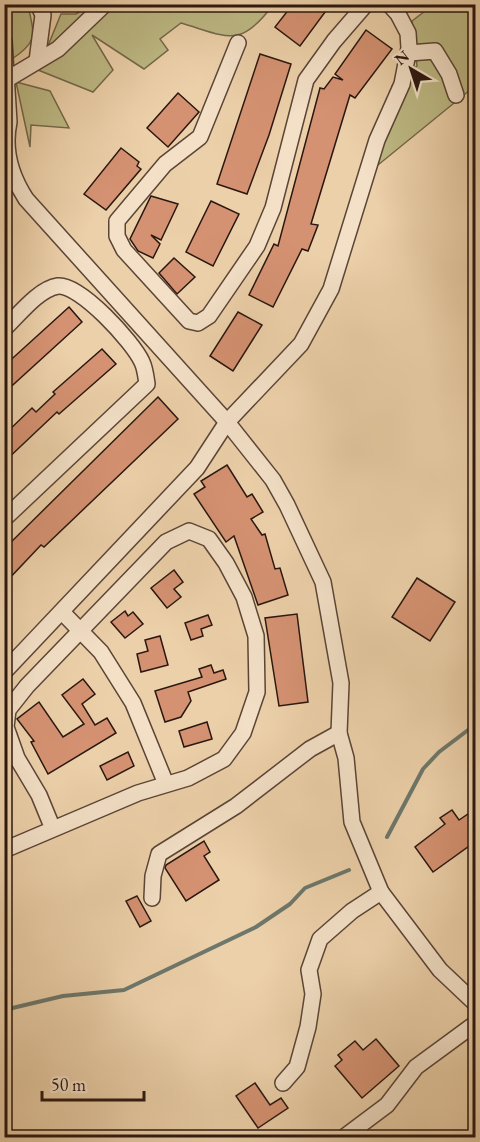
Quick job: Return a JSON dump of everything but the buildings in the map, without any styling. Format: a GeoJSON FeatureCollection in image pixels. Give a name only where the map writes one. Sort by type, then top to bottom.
{"type":"FeatureCollection","features":[{"type":"Feature","properties":{"kind":"lane"},"geometry":{"type":"LineString","coordinates":[[37,61],[43,15],[38,4]]}},
{"type":"Feature","properties":{"kind":"lane"},"geometry":{"type":"LineString","coordinates":[[7,85],[37,61],[58,49],[105,4]]}},
{"type":"Feature","properties":{"kind":"lane"},"geometry":{"type":"LineString","coordinates":[[238,43],[200,137],[165,164],[117,221],[117,236],[124,250],[189,321],[198,323],[210,316],[257,246],[273,208],[306,80],[334,41],[366,4]]}},
{"type":"Feature","properties":{"kind":"lane"},"geometry":{"type":"LineString","coordinates":[[4,672],[197,468],[227,422],[301,344],[331,289],[377,141],[402,84],[409,53],[408,33],[398,14],[389,4]]}},
{"type":"Feature","properties":{"kind":"lane"},"geometry":{"type":"LineString","coordinates":[[4,41],[9,123],[6,134],[14,181],[26,199],[227,422],[273,480],[323,582],[341,683],[339,733],[346,758],[352,822],[381,892],[440,970],[476,1004]]}},
{"type":"Feature","properties":{"kind":"lane"},"geometry":{"type":"LineString","coordinates":[[409,53],[435,51],[449,74],[456,95]]}},
{"type":"Feature","properties":{"kind":"lane"},"geometry":{"type":"LineString","coordinates":[[4,329],[47,289],[60,286],[73,289],[105,315],[142,361],[147,384],[4,519]]}},
{"type":"Feature","properties":{"kind":"lane"},"geometry":{"type":"LineString","coordinates":[[4,850],[138,793],[188,778],[224,759],[243,733],[257,692],[256,636],[244,597],[226,563],[209,539],[189,531],[166,542],[79,630],[57,658],[27,686],[8,710],[6,727],[17,758],[39,795],[53,829]]}},
{"type":"Feature","properties":{"kind":"lane"},"geometry":{"type":"LineString","coordinates":[[62,612],[101,652],[133,703],[166,784]]}},
{"type":"Feature","properties":{"kind":"lane"},"geometry":{"type":"LineString","coordinates":[[152,898],[153,876],[159,854],[236,806],[310,749],[339,733]]}},
{"type":"Feature","properties":{"kind":"lane"},"geometry":{"type":"LineString","coordinates":[[283,1083],[297,1067],[308,1027],[313,994],[309,970],[320,939],[352,911],[381,892]]}},
{"type":"Feature","properties":{"kind":"lane"},"geometry":{"type":"LineString","coordinates":[[343,1137],[387,1105],[416,1067],[476,1023]]}},
{"type":"Feature","properties":{"kind":"shaded area"},"geometry":{"type":"Polygon","coordinates":[[[4,5],[28,5],[32,24],[31,42],[12,59],[5,22],[4,5]]]}},
{"type":"Feature","properties":{"kind":"shaded area"},"geometry":{"type":"Polygon","coordinates":[[[91,5],[273,5],[251,28],[242,34],[232,36],[181,23],[160,39],[168,50],[144,69],[92,35],[113,70],[93,92],[38,70],[61,14],[76,14],[91,5]]]}},
{"type":"Feature","properties":{"kind":"shaded area"},"geometry":{"type":"Polygon","coordinates":[[[433,5],[475,5],[475,86],[378,165],[392,86],[417,66],[412,21],[433,5]]]}},
{"type":"Feature","properties":{"kind":"shaded area"},"geometry":{"type":"Polygon","coordinates":[[[16,82],[50,91],[69,128],[31,125],[30,147],[16,82]]]}},
{"type":"Feature","properties":{"kind":"waterway"},"geometry":{"type":"LineString","coordinates":[[387,837],[423,769],[439,752],[476,724]]}},
{"type":"Feature","properties":{"kind":"waterway"},"geometry":{"type":"LineString","coordinates":[[4,1010],[63,996],[124,990],[256,927],[290,904],[305,888],[349,870]]}}]}
